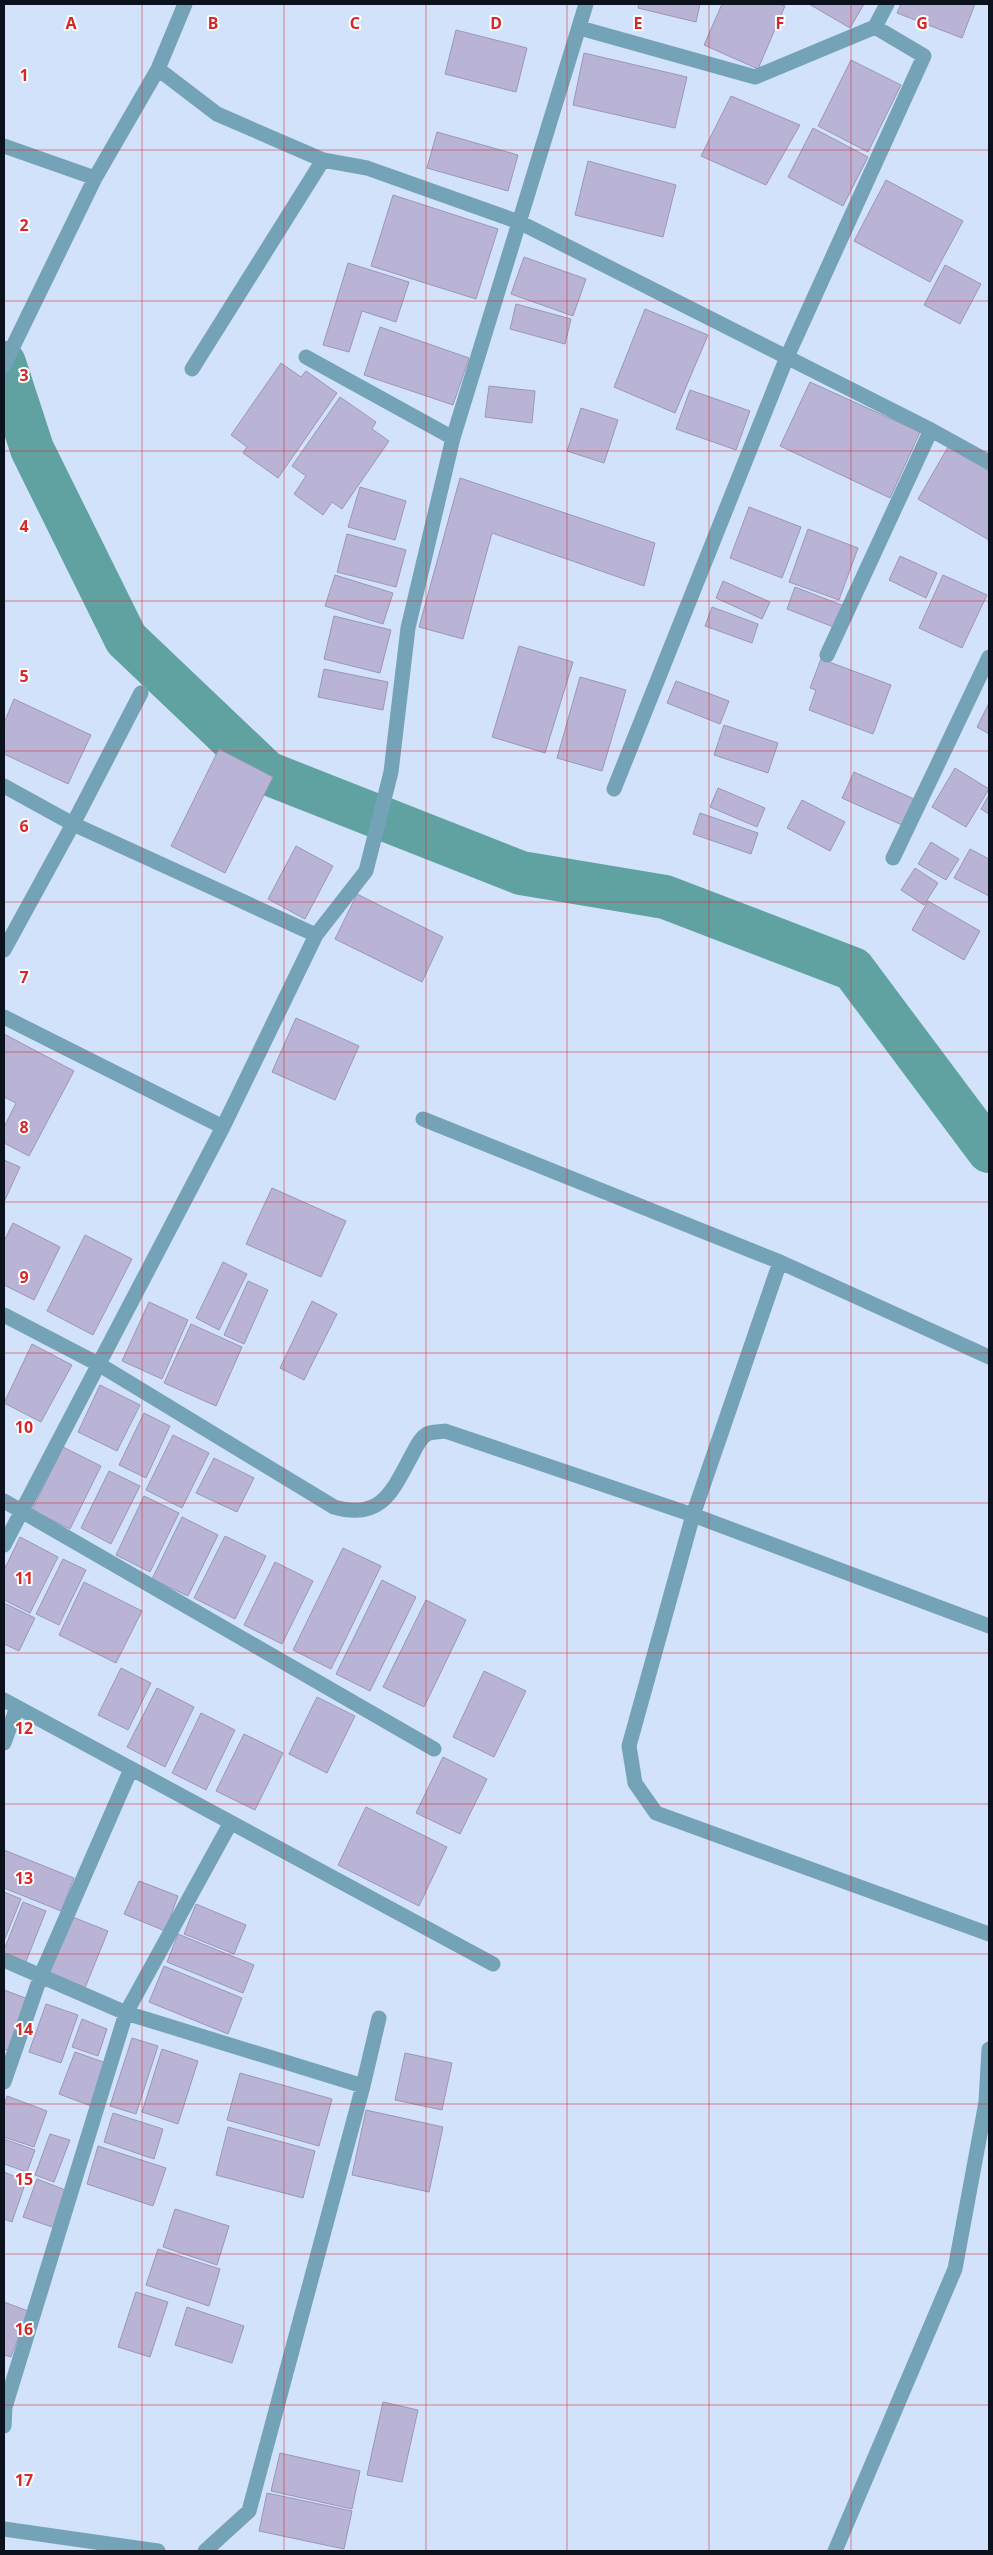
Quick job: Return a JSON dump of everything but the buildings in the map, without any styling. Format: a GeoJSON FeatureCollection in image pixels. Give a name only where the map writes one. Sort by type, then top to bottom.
{"type":"FeatureCollection","features":[{"type":"Feature","properties":{"kind":"street"},"geometry":{"type":"LineString","coordinates":[[4,365],[95,178],[158,69],[185,4]]}},
{"type":"Feature","properties":{"kind":"street"},"geometry":{"type":"LineString","coordinates":[[4,1545],[100,1365],[222,1127],[316,936],[366,871],[390,772],[408,628],[453,438],[586,4]]}},
{"type":"Feature","properties":{"kind":"street"},"geometry":{"type":"LineString","coordinates":[[580,28],[755,77],[875,27],[887,4]]}},
{"type":"Feature","properties":{"kind":"street"},"geometry":{"type":"LineString","coordinates":[[614,789],[787,357],[924,56],[875,27]]}},
{"type":"Feature","properties":{"kind":"street"},"geometry":{"type":"LineString","coordinates":[[158,69],[217,114],[324,160],[367,168],[519,222],[931,430],[989,462]]}},
{"type":"Feature","properties":{"kind":"street"},"geometry":{"type":"LineString","coordinates":[[4,146],[95,178]]}},
{"type":"Feature","properties":{"kind":"street"},"geometry":{"type":"LineString","coordinates":[[192,369],[324,160]]}},
{"type":"Feature","properties":{"kind":"street"},"geometry":{"type":"LineString","coordinates":[[306,357],[453,438]]}},
{"type":"Feature","properties":{"kind":"street"},"geometry":{"type":"LineString","coordinates":[[827,655],[931,430]]}},
{"type":"Feature","properties":{"kind":"street"},"geometry":{"type":"LineString","coordinates":[[893,858],[989,657]]}},
{"type":"Feature","properties":{"kind":"street"},"geometry":{"type":"LineString","coordinates":[[4,950],[73,824],[141,693]]}},
{"type":"Feature","properties":{"kind":"street"},"geometry":{"type":"LineString","coordinates":[[4,786],[73,824],[316,936]]}},
{"type":"Feature","properties":{"kind":"street"},"geometry":{"type":"LineString","coordinates":[[4,1016],[222,1127]]}},
{"type":"Feature","properties":{"kind":"street"},"geometry":{"type":"LineString","coordinates":[[423,1119],[780,1262],[989,1357]]}},
{"type":"Feature","properties":{"kind":"street"},"geometry":{"type":"LineString","coordinates":[[780,1262],[693,1515],[630,1746],[635,1783],[656,1813],[989,1934]]}},
{"type":"Feature","properties":{"kind":"street"},"geometry":{"type":"LineString","coordinates":[[4,1314],[100,1365],[334,1507],[348,1511],[369,1509],[388,1497],[419,1443],[427,1434],[446,1431],[693,1515],[989,1626]]}},
{"type":"Feature","properties":{"kind":"street"},"geometry":{"type":"LineString","coordinates":[[4,1502],[434,1749]]}},
{"type":"Feature","properties":{"kind":"street"},"geometry":{"type":"LineString","coordinates":[[4,1700],[230,1824],[493,1964]]}},
{"type":"Feature","properties":{"kind":"street"},"geometry":{"type":"LineString","coordinates":[[4,1744],[17,1707]]}},
{"type":"Feature","properties":{"kind":"street"},"geometry":{"type":"LineString","coordinates":[[4,2082],[41,1975],[131,1769]]}},
{"type":"Feature","properties":{"kind":"street"},"geometry":{"type":"LineString","coordinates":[[4,2426],[5,2407],[126,2013],[230,1824]]}},
{"type":"Feature","properties":{"kind":"street"},"geometry":{"type":"LineString","coordinates":[[4,1960],[126,2013],[363,2086]]}},
{"type":"Feature","properties":{"kind":"street"},"geometry":{"type":"LineString","coordinates":[[206,2551],[249,2510],[363,2086],[379,2018]]}},
{"type":"Feature","properties":{"kind":"street"},"geometry":{"type":"LineString","coordinates":[[835,2551],[955,2268],[986,2102],[989,2049]]}},
{"type":"Feature","properties":{"kind":"street"},"geometry":{"type":"LineString","coordinates":[[4,2530],[158,2551]]}},
{"type":"Feature","properties":{"kind":"waterway"},"geometry":{"type":"LineString","coordinates":[[4,363],[32,449],[126,639],[267,773],[521,873],[665,897],[853,969],[989,1151]]}}]}
